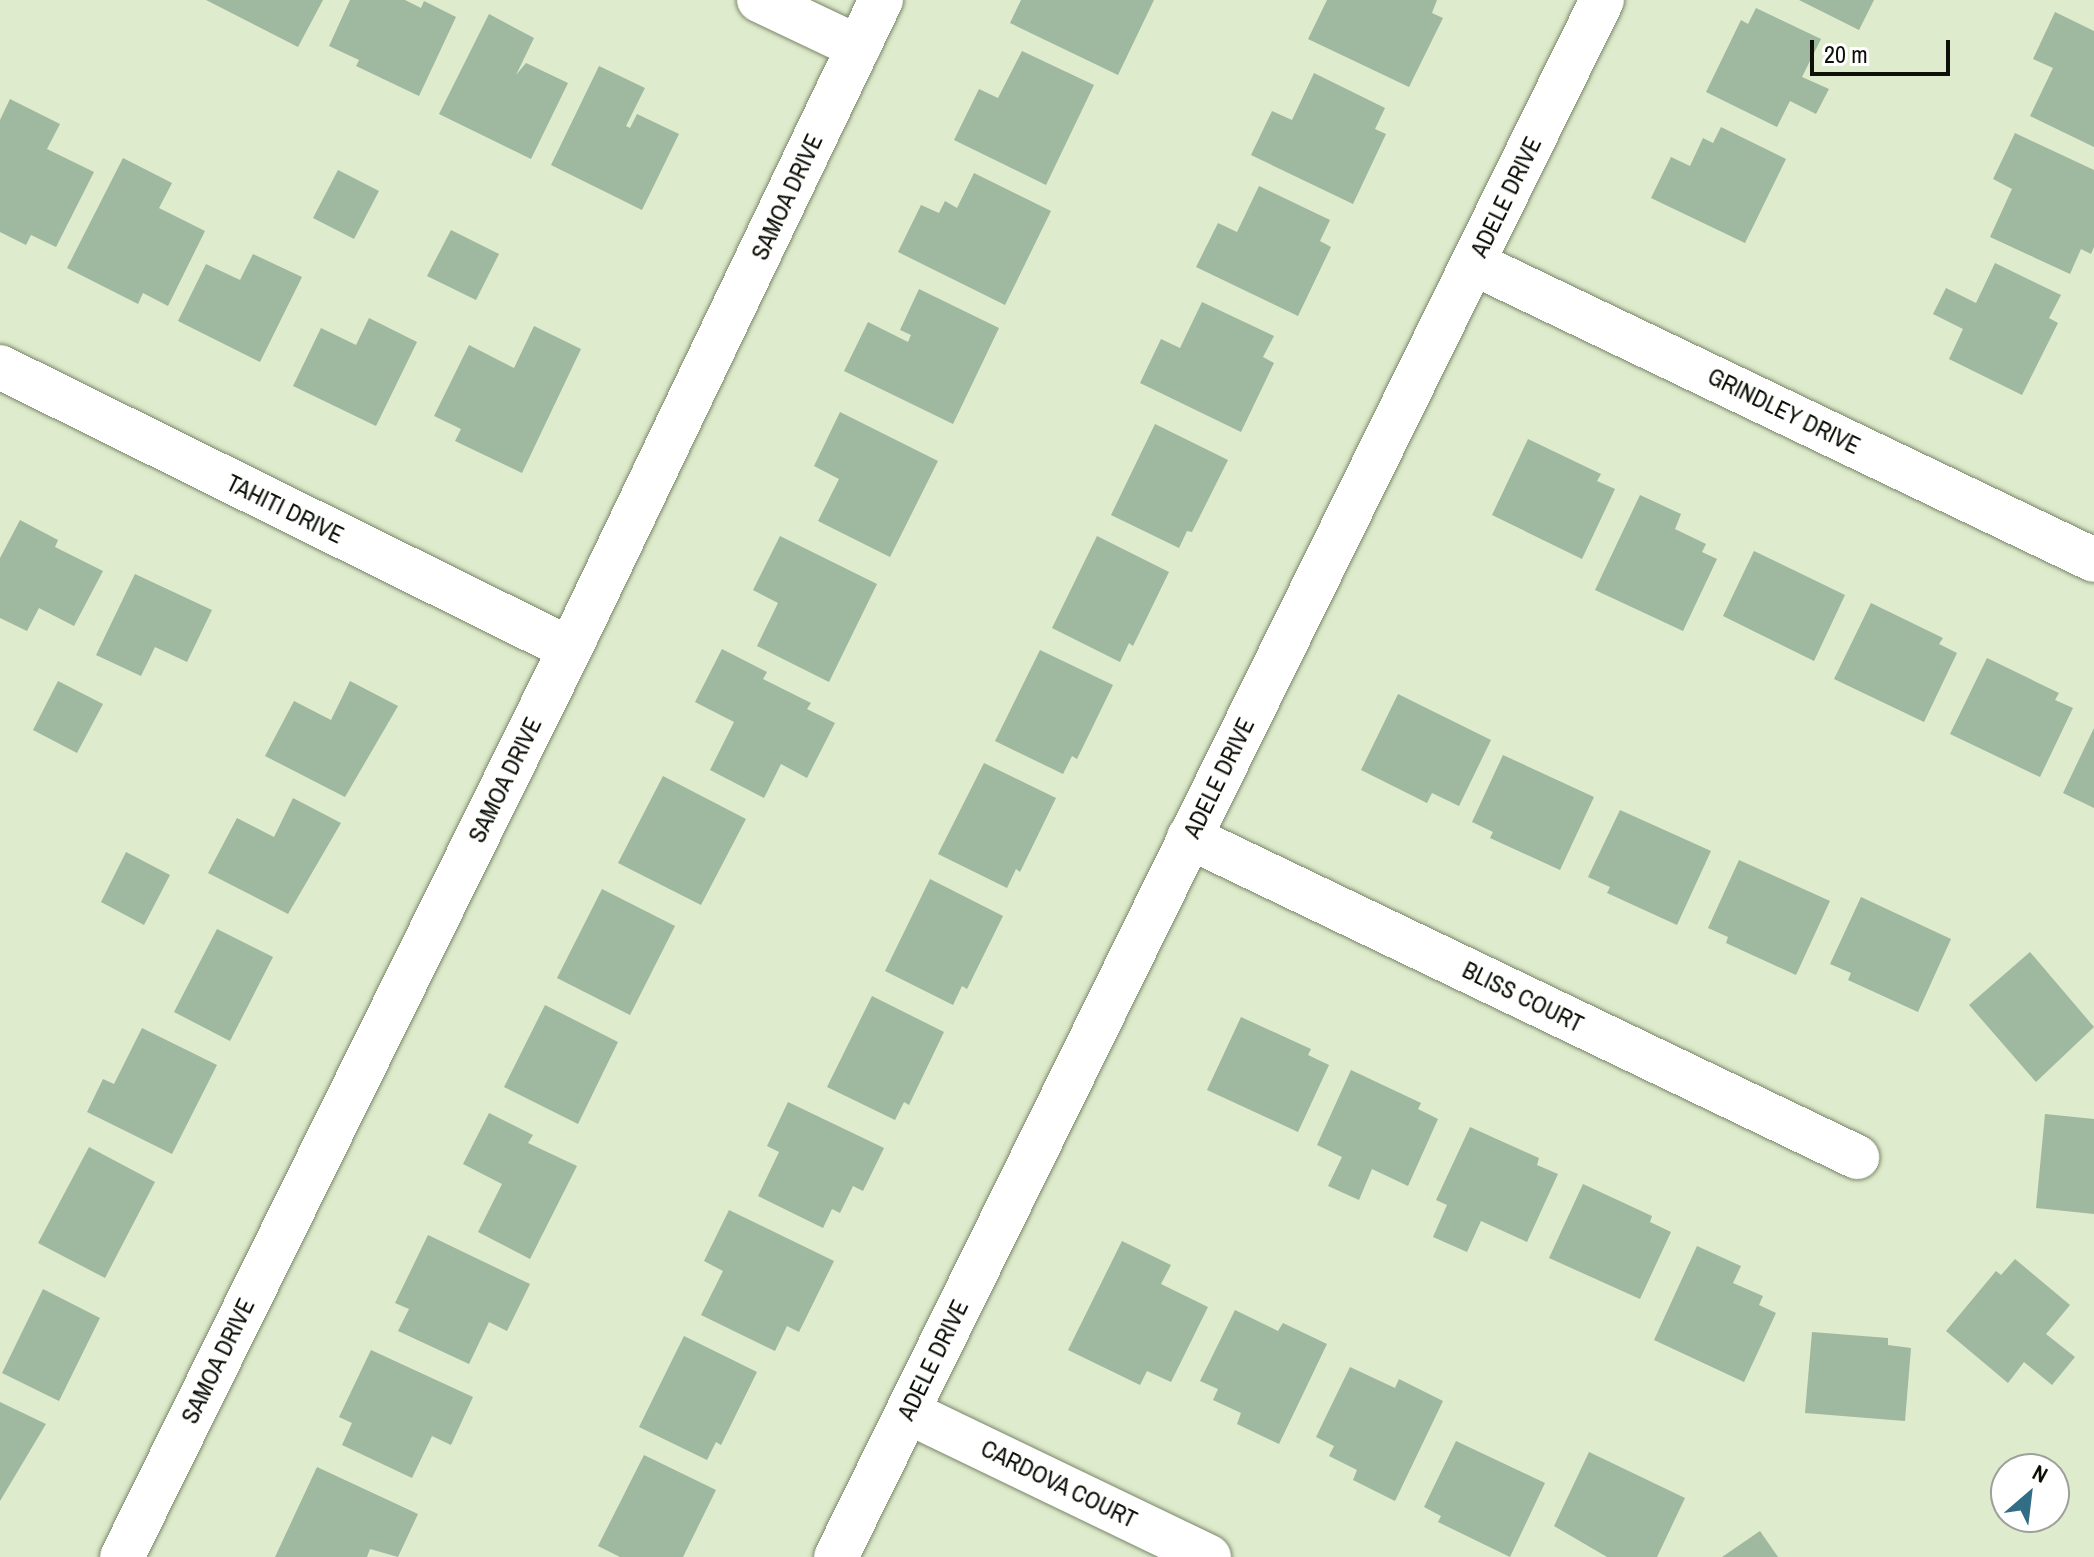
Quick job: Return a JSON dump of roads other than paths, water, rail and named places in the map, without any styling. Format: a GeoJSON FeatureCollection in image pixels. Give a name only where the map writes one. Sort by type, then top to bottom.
{"type":"FeatureCollection","features":[{"type":"Feature","properties":{"kind":"street"},"geometry":{"type":"LineString","coordinates":[[759,0],[858,47]]}},
{"type":"Feature","properties":{"kind":"street","name":"SAMOA DRIVE"},"geometry":{"type":"LineString","coordinates":[[122,1557],[570,649],[881,0]]}},
{"type":"Feature","properties":{"kind":"street","name":"ADELE DRIVE"},"geometry":{"type":"LineString","coordinates":[[836,1557],[1602,0]]}},
{"type":"Feature","properties":{"kind":"street","name":"GRINDLEY DRIVE"},"geometry":{"type":"LineString","coordinates":[[1473,263],[2092,554]]}},
{"type":"Feature","properties":{"kind":"street","name":"TAHITI DRIVE"},"geometry":{"type":"LineString","coordinates":[[0,367],[570,649]]}},
{"type":"Feature","properties":{"kind":"street","name":"BLISS COURT"},"geometry":{"type":"LineString","coordinates":[[1189,837],[1857,1157]]}},
{"type":"Feature","properties":{"kind":"street","name":"CARDOVA COURT"},"geometry":{"type":"LineString","coordinates":[[908,1412],[1209,1557]]}}]}
